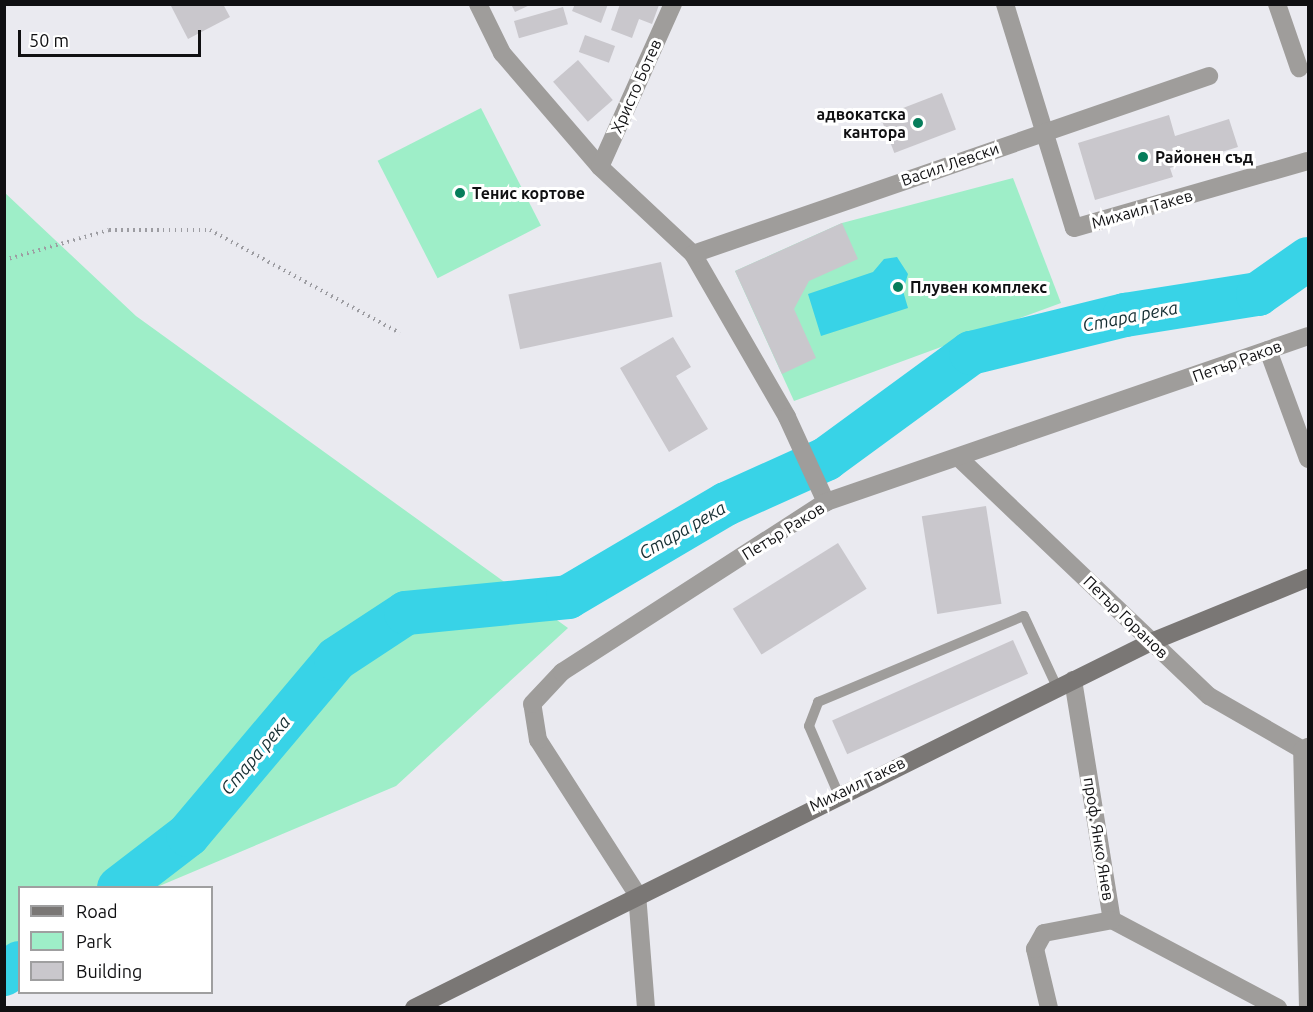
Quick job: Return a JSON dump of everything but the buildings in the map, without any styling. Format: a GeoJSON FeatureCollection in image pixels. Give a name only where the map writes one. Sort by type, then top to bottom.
{"type":"FeatureCollection","features":[{"type":"Feature","properties":{"kind":"main road","name":"Михаил Такев"},"geometry":{"type":"LineString","coordinates":[[414,1008],[838,793],[1151,642],[1308,578]]}},
{"type":"Feature","properties":{"kind":"street"},"geometry":{"type":"LineString","coordinates":[[478,4],[502,52],[600,167],[693,254],[788,417],[826,502]]}},
{"type":"Feature","properties":{"kind":"street","name":"Христо Ботев"},"geometry":{"type":"LineString","coordinates":[[600,167],[673,4]]}},
{"type":"Feature","properties":{"kind":"street"},"geometry":{"type":"LineString","coordinates":[[1005,4],[1047,130]]}},
{"type":"Feature","properties":{"kind":"street"},"geometry":{"type":"LineString","coordinates":[[1277,4],[1299,68]]}},
{"type":"Feature","properties":{"kind":"street","name":"Васил Левски"},"geometry":{"type":"LineString","coordinates":[[693,254],[1209,76]]}},
{"type":"Feature","properties":{"kind":"street","name":"Михаил Такев"},"geometry":{"type":"LineString","coordinates":[[1047,130],[1074,228],[1308,162]]}},
{"type":"Feature","properties":{"kind":"street","name":"Петър Раков"},"geometry":{"type":"LineString","coordinates":[[637,894],[538,740],[532,704],[562,672],[826,502],[960,459],[1308,336]]}},
{"type":"Feature","properties":{"kind":"street"},"geometry":{"type":"LineString","coordinates":[[1268,350],[1308,459]]}},
{"type":"Feature","properties":{"kind":"street","name":"Петър Горанов"},"geometry":{"type":"LineString","coordinates":[[960,459],[1209,696],[1306,750]]}},
{"type":"Feature","properties":{"kind":"street","name":"проф. Янко Янев"},"geometry":{"type":"LineString","coordinates":[[1065,684],[1112,920],[1278,1008]]}},
{"type":"Feature","properties":{"kind":"street"},"geometry":{"type":"LineString","coordinates":[[1306,750],[1308,1008]]}},
{"type":"Feature","properties":{"kind":"street"},"geometry":{"type":"LineString","coordinates":[[637,894],[646,1008]]}},
{"type":"Feature","properties":{"kind":"street"},"geometry":{"type":"LineString","coordinates":[[1049,1008],[1035,949],[1044,933],[1112,920]]}},
{"type":"Feature","properties":{"kind":"lane"},"geometry":{"type":"LineString","coordinates":[[838,793],[809,726],[818,702],[1024,616],[1065,684]]}},
{"type":"Feature","properties":{"kind":"path"},"geometry":{"type":"LineString","coordinates":[[4,260],[109,230],[210,230],[400,333]]}},
{"type":"Feature","properties":{"kind":"green space","name":"Тенис кортове"},"geometry":{"type":"Polygon","coordinates":[[[481,108],[541,226],[438,278],[378,161],[481,108]]]}},
{"type":"Feature","properties":{"kind":"green space","name":"Плувен комплекс"},"geometry":{"type":"Polygon","coordinates":[[[1013,178],[1061,303],[794,401],[735,271],[842,223],[1013,178]]]}},
{"type":"Feature","properties":{"kind":"green space"},"geometry":{"type":"Polygon","coordinates":[[[4,192],[136,316],[568,628],[396,786],[159,886],[18,886],[18,974],[5,982],[4,192]]]}},
{"type":"Feature","properties":{"kind":"water"},"geometry":{"type":"Polygon","coordinates":[[[897,257],[908,274],[903,291],[908,308],[821,336],[808,294],[873,272],[884,259],[897,257]]]}},
{"type":"Feature","properties":{"kind":"waterway","name":"Стара река"},"geometry":{"type":"LineString","coordinates":[[122,886],[188,835],[336,659],[406,613],[568,597],[726,504],[826,459],[971,353],[1125,315],[1258,294],[1308,259]]}},
{"type":"Feature","properties":{"kind":"waterway","name":"Стара река"},"geometry":{"type":"LineString","coordinates":[[4,974],[18,964]]}},
{"type":"Feature","properties":{"kind":"place","name":"адвокатска кантора"},"geometry":{"type":"Point","coordinates":[918,123]}},
{"type":"Feature","properties":{"kind":"place","name":"Районен съд"},"geometry":{"type":"Point","coordinates":[1143,157]}},
{"type":"Feature","properties":{"kind":"place","name":"Тенис кортове"},"geometry":{"type":"Point","coordinates":[460,193]}},
{"type":"Feature","properties":{"kind":"place","name":"Плувен комплекс"},"geometry":{"type":"Point","coordinates":[898,287]}}]}
